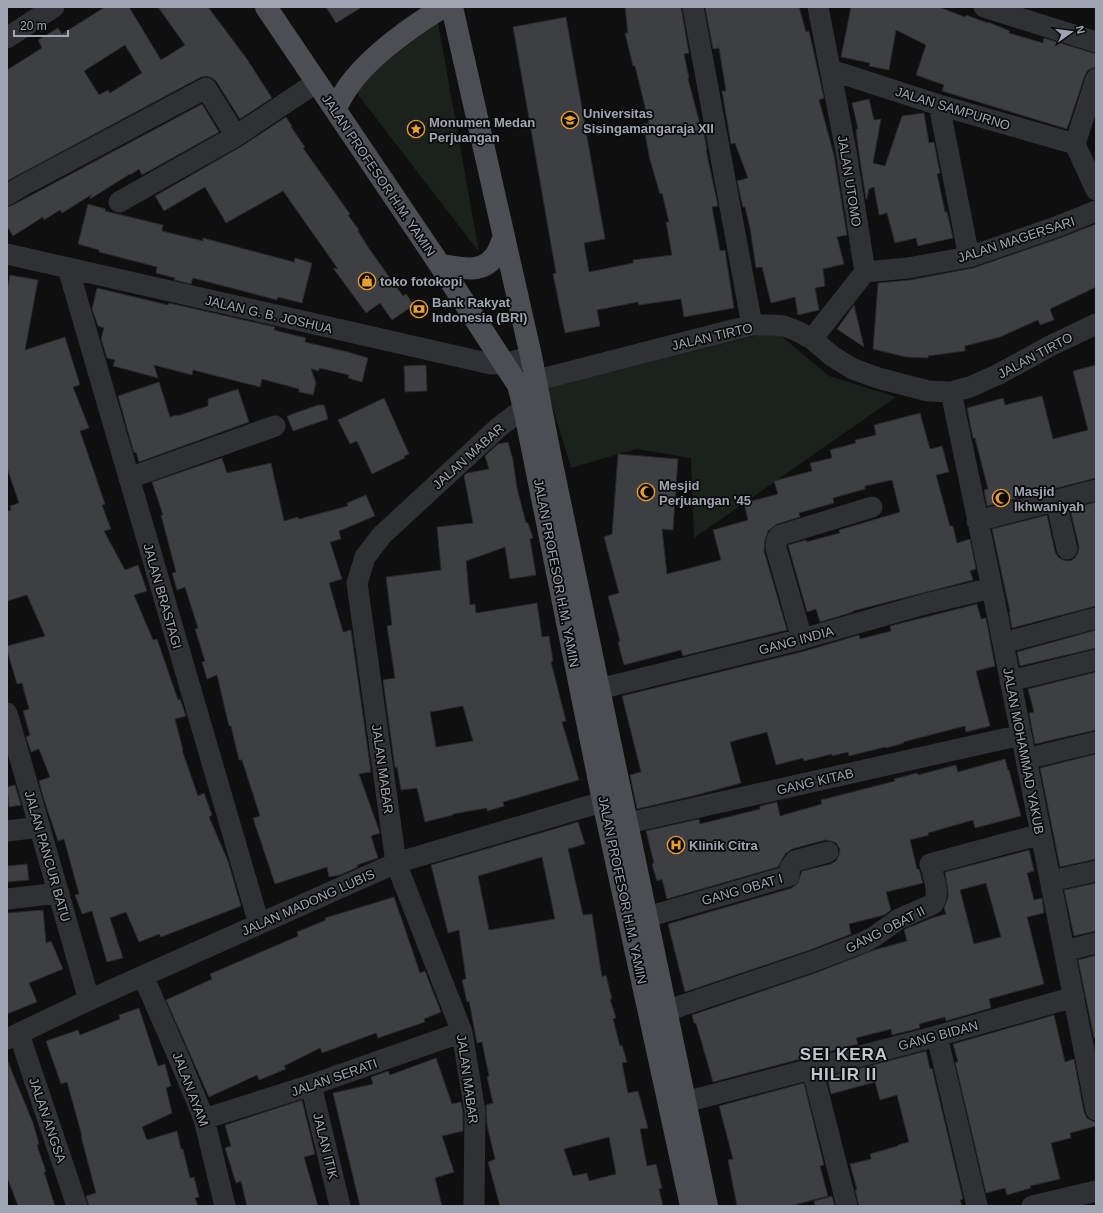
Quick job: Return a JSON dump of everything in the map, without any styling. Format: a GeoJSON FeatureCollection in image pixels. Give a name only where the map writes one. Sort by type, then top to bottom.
{"type":"FeatureCollection","features":[{"type":"Feature","properties":{"kind":"main road","name":"JALAN PROFESOR H.M. YAMIN"},"geometry":{"type":"LineString","coordinates":[[266,7],[440,264],[505,364],[527,382],[618,825],[691,1206]]}},
{"type":"Feature","properties":{"kind":"main road"},"geometry":{"type":"LineString","coordinates":[[335,109],[348,86],[387,46],[416,23],[443,7]]}},
{"type":"Feature","properties":{"kind":"main road"},"geometry":{"type":"LineString","coordinates":[[452,7],[531,356],[527,382]]}},
{"type":"Feature","properties":{"kind":"main road"},"geometry":{"type":"LineString","coordinates":[[440,264],[472,269],[483,267],[494,257],[504,237]]}},
{"type":"Feature","properties":{"kind":"main road","name":"JALAN PROFESOR H.M. YAMIN"},"geometry":{"type":"LineString","coordinates":[[532,404],[551,459],[599,689],[612,799]]}},
{"type":"Feature","properties":{"kind":"main road","name":"JALAN PROFESOR H.M. YAMIN"},"geometry":{"type":"LineString","coordinates":[[618,825],[647,916],[707,1206]]}},
{"type":"Feature","properties":{"kind":"street"},"geometry":{"type":"LineString","coordinates":[[7,38],[54,7]]}},
{"type":"Feature","properties":{"kind":"street"},"geometry":{"type":"LineString","coordinates":[[693,7],[752,325]]}},
{"type":"Feature","properties":{"kind":"street","name":"JALAN UTOMO"},"geometry":{"type":"LineString","coordinates":[[818,7],[846,151],[865,272]]}},
{"type":"Feature","properties":{"kind":"street"},"geometry":{"type":"LineString","coordinates":[[984,7],[1096,42]]}},
{"type":"Feature","properties":{"kind":"street","name":"JALAN SAMPURNO"},"geometry":{"type":"LineString","coordinates":[[831,70],[939,105],[1075,144]]}},
{"type":"Feature","properties":{"kind":"street"},"geometry":{"type":"LineString","coordinates":[[1096,79],[1075,144],[1096,190]]}},
{"type":"Feature","properties":{"kind":"street"},"geometry":{"type":"LineString","coordinates":[[119,202],[236,136],[317,82]]}},
{"type":"Feature","properties":{"kind":"street"},"geometry":{"type":"LineString","coordinates":[[7,195],[206,88],[236,136]]}},
{"type":"Feature","properties":{"kind":"street"},"geometry":{"type":"LineString","coordinates":[[939,105],[969,257]]}},
{"type":"Feature","properties":{"kind":"street","name":"JALAN MAGERSARI"},"geometry":{"type":"LineString","coordinates":[[865,272],[908,268],[969,257],[1048,230],[1096,211]]}},
{"type":"Feature","properties":{"kind":"street","name":"JALAN G. B. JOSHUA"},"geometry":{"type":"LineString","coordinates":[[7,254],[491,364],[505,364],[531,356]]}},
{"type":"Feature","properties":{"kind":"street","name":"JALAN BRASTAGI"},"geometry":{"type":"LineString","coordinates":[[68,268],[259,924]]}},
{"type":"Feature","properties":{"kind":"street"},"geometry":{"type":"LineString","coordinates":[[812,339],[865,272]]}},
{"type":"Feature","properties":{"kind":"street","name":"JALAN TIRTO"},"geometry":{"type":"LineString","coordinates":[[527,382],[752,325],[784,326],[797,330],[812,339],[832,356],[852,368],[878,378],[928,391],[951,392],[970,387],[999,374],[1050,346],[1096,324]]}},
{"type":"Feature","properties":{"kind":"street","name":"JALAN MOHAMMAD YAKUB"},"geometry":{"type":"LineString","coordinates":[[951,392],[992,588],[1064,951],[1074,996],[1090,1049],[1096,1110]]}},
{"type":"Feature","properties":{"kind":"street","name":"JALAN MABAR"},"geometry":{"type":"LineString","coordinates":[[474,1206],[475,1112],[462,1032],[396,863],[357,583],[365,557],[382,535],[499,427],[532,404]]}},
{"type":"Feature","properties":{"kind":"street"},"geometry":{"type":"LineString","coordinates":[[129,478],[275,426]]}},
{"type":"Feature","properties":{"kind":"street"},"geometry":{"type":"LineString","coordinates":[[977,521],[1096,490]]}},
{"type":"Feature","properties":{"kind":"street"},"geometry":{"type":"LineString","coordinates":[[1056,501],[1067,549]]}},
{"type":"Feature","properties":{"kind":"street"},"geometry":{"type":"LineString","coordinates":[[802,639],[776,548],[776,541],[778,537],[872,507]]}},
{"type":"Feature","properties":{"kind":"street","name":"GANG INDIA"},"geometry":{"type":"LineString","coordinates":[[599,689],[802,639],[925,604],[992,588]]}},
{"type":"Feature","properties":{"kind":"street"},"geometry":{"type":"LineString","coordinates":[[1002,643],[1096,618]]}},
{"type":"Feature","properties":{"kind":"street"},"geometry":{"type":"LineString","coordinates":[[1010,681],[1096,660]]}},
{"type":"Feature","properties":{"kind":"street","name":"JALAN PANCUR BATU"},"geometry":{"type":"LineString","coordinates":[[7,713],[89,1000]]}},
{"type":"Feature","properties":{"kind":"street","name":"GANG KITAB"},"geometry":{"type":"LineString","coordinates":[[618,825],[1021,735]]}},
{"type":"Feature","properties":{"kind":"street"},"geometry":{"type":"LineString","coordinates":[[1026,759],[1096,742]]}},
{"type":"Feature","properties":{"kind":"street","name":"JALAN MADONG LUBIS"},"geometry":{"type":"LineString","coordinates":[[13,1036],[142,976],[396,863],[612,799]]}},
{"type":"Feature","properties":{"kind":"street"},"geometry":{"type":"LineString","coordinates":[[7,831],[40,827]]}},
{"type":"Feature","properties":{"kind":"street","name":"GANG OBAT II"},"geometry":{"type":"LineString","coordinates":[[666,1011],[814,961],[864,942],[899,919],[933,904],[937,895],[930,864],[1041,834]]}},
{"type":"Feature","properties":{"kind":"street","name":"GANG OBAT I"},"geometry":{"type":"LineString","coordinates":[[647,916],[789,876],[790,868],[795,861],[828,852]]}},
{"type":"Feature","properties":{"kind":"street"},"geometry":{"type":"LineString","coordinates":[[1051,881],[1096,871]]}},
{"type":"Feature","properties":{"kind":"street"},"geometry":{"type":"LineString","coordinates":[[7,899],[59,893]]}},
{"type":"Feature","properties":{"kind":"street"},"geometry":{"type":"LineString","coordinates":[[1064,951],[1096,943]]}},
{"type":"Feature","properties":{"kind":"street","name":"JALAN AYAM"},"geometry":{"type":"LineString","coordinates":[[142,976],[182,1063],[204,1119],[225,1206]]}},
{"type":"Feature","properties":{"kind":"street","name":"GANG BIDAN"},"geometry":{"type":"LineString","coordinates":[[685,1102],[936,1036],[1074,996]]}},
{"type":"Feature","properties":{"kind":"street","name":"JALAN SERATI"},"geometry":{"type":"LineString","coordinates":[[204,1119],[311,1085],[462,1032]]}},
{"type":"Feature","properties":{"kind":"street","name":"JALAN ANGSA"},"geometry":{"type":"LineString","coordinates":[[13,1036],[77,1206]]}},
{"type":"Feature","properties":{"kind":"street"},"geometry":{"type":"LineString","coordinates":[[936,1036],[977,1206]]}},
{"type":"Feature","properties":{"kind":"street"},"geometry":{"type":"LineString","coordinates":[[812,1068],[847,1206]]}},
{"type":"Feature","properties":{"kind":"street","name":"JALAN ITIK"},"geometry":{"type":"LineString","coordinates":[[311,1085],[340,1206]]}},
{"type":"Feature","properties":{"kind":"street"},"geometry":{"type":"LineString","coordinates":[[1032,1206],[1096,1191]]}},
{"type":"Feature","properties":{"kind":"shaded area"},"geometry":{"type":"Polygon","coordinates":[[[438,23],[479,252],[349,83],[438,23]]]}},
{"type":"Feature","properties":{"kind":"shaded area"},"geometry":{"type":"Polygon","coordinates":[[[775,331],[829,376],[896,397],[694,538],[691,458],[636,449],[571,468],[547,388],[775,331]]]}},
{"type":"Feature","properties":{"kind":"building"},"geometry":{"type":"Polygon","coordinates":[[[105,7],[129,7],[161,60],[185,45],[158,7],[208,7],[247,59],[272,98],[240,119],[216,81],[207,76],[201,77],[7,181],[7,70],[42,48],[38,40],[58,28],[62,34],[105,7]],[[125,45],[84,71],[99,95],[108,90],[110,93],[142,73],[125,45]]]}},
{"type":"Feature","properties":{"kind":"building"},"geometry":{"type":"Polygon","coordinates":[[[326,7],[362,7],[336,23],[326,7]]]}},
{"type":"Feature","properties":{"kind":"building"},"geometry":{"type":"Polygon","coordinates":[[[625,7],[681,7],[689,53],[684,54],[688,79],[701,128],[703,127],[706,150],[718,206],[712,207],[720,251],[725,250],[734,308],[684,317],[681,299],[639,305],[638,302],[597,310],[600,326],[565,333],[553,274],[556,273],[513,27],[566,17],[605,239],[584,243],[589,272],[633,263],[633,260],[672,255],[666,222],[669,222],[662,193],[660,194],[650,160],[643,124],[649,123],[625,33],[628,33],[625,7]]]}},
{"type":"Feature","properties":{"kind":"building"},"geometry":{"type":"Polygon","coordinates":[[[705,7],[799,7],[806,32],[809,31],[824,98],[819,100],[834,155],[847,235],[837,237],[844,264],[823,269],[825,286],[815,288],[819,310],[798,315],[795,297],[771,303],[762,267],[756,268],[750,228],[737,181],[748,178],[735,143],[731,144],[722,91],[726,91],[719,48],[713,49],[705,7]]]}},
{"type":"Feature","properties":{"kind":"building"},"geometry":{"type":"Polygon","coordinates":[[[851,7],[939,7],[965,17],[966,15],[988,22],[1010,31],[1009,33],[1043,43],[1044,38],[1096,54],[1096,67],[1088,70],[1085,75],[1067,129],[942,91],[944,85],[916,75],[926,45],[896,30],[889,70],[869,66],[870,63],[841,57],[851,7]]]}},
{"type":"Feature","properties":{"kind":"building"},"geometry":{"type":"Polygon","coordinates":[[[869,99],[874,120],[881,119],[873,163],[885,166],[902,116],[924,113],[929,143],[934,142],[940,173],[937,174],[945,212],[947,212],[953,238],[918,246],[916,238],[895,243],[887,213],[879,215],[874,187],[869,189],[866,199],[858,147],[856,129],[858,129],[852,103],[869,99]]]}},
{"type":"Feature","properties":{"kind":"building"},"geometry":{"type":"Polygon","coordinates":[[[202,104],[219,132],[142,175],[139,169],[90,199],[91,195],[62,213],[60,210],[44,220],[43,217],[13,236],[7,226],[7,207],[202,104]]]}},
{"type":"Feature","properties":{"kind":"building"},"geometry":{"type":"Polygon","coordinates":[[[286,117],[305,147],[303,148],[350,214],[348,215],[359,230],[358,231],[368,247],[403,296],[406,294],[414,305],[392,320],[380,303],[366,313],[333,268],[338,269],[283,191],[226,223],[205,187],[164,211],[155,196],[242,146],[286,117]]]}},
{"type":"Feature","properties":{"kind":"building"},"geometry":{"type":"Polygon","coordinates":[[[88,204],[106,209],[105,211],[163,225],[162,231],[203,241],[203,238],[294,262],[295,258],[312,263],[302,303],[278,297],[277,300],[193,278],[191,284],[174,280],[175,278],[156,273],[157,267],[99,252],[99,250],[78,244],[88,204]]]}},
{"type":"Feature","properties":{"kind":"building"},"geometry":{"type":"Polygon","coordinates":[[[1096,224],[1096,287],[1050,309],[1054,320],[1040,325],[1038,320],[1000,337],[965,346],[965,351],[928,356],[928,358],[906,357],[873,349],[878,283],[910,280],[973,268],[1096,224]]]}},
{"type":"Feature","properties":{"kind":"building"},"geometry":{"type":"Polygon","coordinates":[[[10,275],[38,280],[25,350],[65,337],[80,385],[73,387],[89,428],[80,431],[105,504],[102,505],[111,529],[104,531],[125,570],[138,565],[147,591],[134,595],[153,640],[157,639],[178,700],[180,699],[186,716],[175,719],[182,750],[198,796],[204,793],[212,815],[209,817],[228,861],[241,906],[161,937],[159,934],[139,942],[126,912],[110,918],[123,958],[107,962],[92,911],[82,914],[75,895],[79,894],[64,839],[58,841],[44,800],[39,781],[50,777],[39,749],[31,752],[26,737],[30,735],[23,711],[29,709],[22,683],[17,684],[7,650],[7,646],[45,636],[27,595],[7,601],[7,511],[11,510],[10,506],[19,503],[7,468],[7,291],[10,275]]]}},
{"type":"Feature","properties":{"kind":"building"},"geometry":{"type":"Polygon","coordinates":[[[97,288],[168,305],[169,303],[275,327],[274,330],[306,338],[305,342],[368,358],[362,382],[348,378],[349,375],[319,368],[319,371],[311,369],[316,383],[313,395],[299,392],[299,389],[262,379],[260,387],[193,370],[192,375],[154,365],[158,378],[113,366],[115,360],[107,358],[101,339],[104,328],[98,326],[92,309],[97,288]]]}},
{"type":"Feature","properties":{"kind":"building"},"geometry":{"type":"Polygon","coordinates":[[[854,305],[864,347],[837,329],[854,305]]]}},
{"type":"Feature","properties":{"kind":"building"},"geometry":{"type":"Polygon","coordinates":[[[426,365],[427,391],[405,392],[404,366],[426,365]]]}},
{"type":"Feature","properties":{"kind":"building"},"geometry":{"type":"Polygon","coordinates":[[[1096,365],[1096,478],[987,506],[984,490],[988,489],[975,438],[973,438],[967,408],[1003,398],[1005,405],[1042,396],[1053,439],[1088,430],[1073,371],[1096,365]]]}},
{"type":"Feature","properties":{"kind":"building"},"geometry":{"type":"Polygon","coordinates":[[[159,382],[170,417],[208,406],[208,399],[238,389],[249,422],[139,462],[136,452],[134,453],[118,396],[159,382]]]}},
{"type":"Feature","properties":{"kind":"building"},"geometry":{"type":"Polygon","coordinates":[[[384,398],[409,454],[404,456],[405,458],[372,474],[357,441],[350,444],[338,420],[384,398]]]}},
{"type":"Feature","properties":{"kind":"building"},"geometry":{"type":"Polygon","coordinates":[[[318,405],[324,405],[328,419],[293,431],[287,416],[318,405]]]}},
{"type":"Feature","properties":{"kind":"building"},"geometry":{"type":"Polygon","coordinates":[[[920,413],[930,449],[942,446],[949,472],[936,475],[950,526],[953,526],[957,543],[970,539],[976,569],[970,571],[973,580],[853,611],[820,622],[816,609],[807,612],[788,545],[840,533],[839,530],[900,512],[892,480],[865,486],[865,489],[833,498],[834,503],[799,513],[800,517],[777,524],[768,531],[764,551],[787,630],[683,656],[681,650],[624,665],[618,642],[620,641],[608,596],[619,593],[604,537],[612,534],[618,454],[678,459],[673,530],[662,529],[667,574],[721,560],[713,530],[748,520],[744,503],[778,494],[774,481],[812,471],[810,463],[832,458],[830,450],[856,443],[855,440],[876,435],[874,425],[920,413]]]}},
{"type":"Feature","properties":{"kind":"building"},"geometry":{"type":"Polygon","coordinates":[[[508,442],[526,523],[528,523],[533,538],[530,539],[536,575],[510,579],[505,547],[466,561],[470,605],[475,604],[476,613],[537,603],[542,637],[549,636],[553,661],[551,662],[566,721],[562,722],[579,780],[503,802],[504,806],[487,811],[487,808],[453,814],[425,822],[417,788],[401,790],[397,767],[395,768],[383,680],[395,678],[387,626],[392,625],[386,577],[441,570],[437,527],[473,523],[464,476],[467,473],[489,469],[485,456],[498,444],[508,442]],[[463,706],[430,712],[436,747],[473,741],[463,706]]]}},
{"type":"Feature","properties":{"kind":"building"},"geometry":{"type":"Polygon","coordinates":[[[222,458],[227,473],[271,463],[284,521],[298,517],[299,519],[348,506],[347,503],[366,495],[375,516],[339,531],[341,539],[330,542],[342,579],[329,583],[343,632],[351,630],[371,772],[359,774],[380,833],[371,836],[378,858],[357,865],[358,867],[340,875],[329,877],[327,867],[275,884],[253,818],[260,816],[242,760],[239,760],[217,675],[207,679],[202,662],[205,661],[195,629],[198,628],[185,587],[177,590],[172,573],[176,572],[161,515],[163,515],[152,482],[222,458]]]}},
{"type":"Feature","properties":{"kind":"building"},"geometry":{"type":"Polygon","coordinates":[[[1096,502],[1096,606],[1012,628],[1010,612],[992,529],[1047,515],[1055,552],[1058,557],[1063,560],[1070,561],[1075,558],[1079,547],[1070,509],[1096,502]]]}},
{"type":"Feature","properties":{"kind":"building"},"geometry":{"type":"Polygon","coordinates":[[[977,604],[981,619],[986,618],[995,666],[976,671],[990,726],[966,732],[965,726],[903,742],[904,743],[886,748],[849,756],[848,752],[832,756],[832,754],[804,761],[803,758],[776,765],[767,732],[730,742],[741,783],[637,809],[630,775],[641,772],[622,696],[805,651],[859,635],[860,639],[891,631],[890,626],[977,604]]]}},
{"type":"Feature","properties":{"kind":"building"},"geometry":{"type":"Polygon","coordinates":[[[1096,630],[1096,648],[1020,666],[1017,652],[1096,630]]]}},
{"type":"Feature","properties":{"kind":"building"},"geometry":{"type":"Polygon","coordinates":[[[1096,672],[1096,730],[1035,744],[1029,713],[1034,712],[1028,689],[1096,672]]]}},
{"type":"Feature","properties":{"kind":"building"},"geometry":{"type":"Polygon","coordinates":[[[1096,754],[1096,859],[1060,867],[1040,768],[1096,754]]]}},
{"type":"Feature","properties":{"kind":"building"},"geometry":{"type":"Polygon","coordinates":[[[1005,759],[1021,816],[975,828],[973,820],[928,833],[929,835],[910,840],[917,869],[919,869],[923,883],[886,892],[891,910],[884,915],[849,924],[851,934],[810,950],[685,992],[668,924],[792,888],[798,883],[802,871],[831,864],[836,861],[840,849],[836,843],[825,840],[792,849],[785,854],[778,867],[667,899],[662,879],[657,881],[652,864],[654,863],[646,831],[699,819],[700,824],[760,809],[760,806],[777,802],[780,816],[822,804],[821,800],[895,781],[894,779],[917,773],[918,775],[956,765],[958,772],[1005,759]]]}},
{"type":"Feature","properties":{"kind":"building"},"geometry":{"type":"Polygon","coordinates":[[[15,785],[21,805],[9,807],[7,787],[15,785]]]}},
{"type":"Feature","properties":{"kind":"building"},"geometry":{"type":"Polygon","coordinates":[[[578,822],[585,844],[568,849],[583,915],[592,914],[602,977],[606,975],[612,999],[610,999],[616,1018],[613,1019],[620,1046],[622,1045],[627,1062],[622,1063],[628,1093],[638,1091],[648,1128],[640,1129],[647,1166],[656,1164],[662,1188],[659,1189],[663,1206],[500,1206],[488,1162],[495,1159],[487,1125],[486,1105],[493,1103],[487,1077],[489,1076],[482,1042],[477,1043],[469,1001],[467,1002],[462,980],[466,979],[459,930],[448,933],[431,865],[578,822]],[[542,857],[478,876],[489,930],[555,919],[542,857]],[[609,1137],[564,1149],[573,1176],[587,1173],[589,1181],[616,1174],[609,1137]]]}},
{"type":"Feature","properties":{"kind":"building"},"geometry":{"type":"Polygon","coordinates":[[[1029,850],[1034,871],[1027,873],[1034,900],[1042,898],[1044,913],[1027,917],[1044,984],[989,999],[991,1008],[946,1021],[945,1017],[919,1024],[920,1028],[892,1035],[891,1029],[856,1038],[858,1044],[713,1082],[696,1023],[694,1023],[692,1015],[818,972],[874,950],[907,941],[905,929],[946,914],[944,908],[948,897],[948,890],[945,872],[1029,850]],[[986,883],[960,890],[974,944],[1001,937],[986,883]]]}},
{"type":"Feature","properties":{"kind":"building"},"geometry":{"type":"Polygon","coordinates":[[[27,864],[29,880],[7,882],[7,866],[27,864]]]}},
{"type":"Feature","properties":{"kind":"building"},"geometry":{"type":"Polygon","coordinates":[[[1096,883],[1096,931],[1074,936],[1064,890],[1096,883]]]}},
{"type":"Feature","properties":{"kind":"building"},"geometry":{"type":"Polygon","coordinates":[[[394,897],[420,973],[425,971],[441,1012],[424,1019],[425,1022],[378,1038],[376,1033],[322,1053],[320,1048],[284,1066],[286,1069],[259,1080],[257,1075],[209,1097],[166,1000],[212,979],[210,974],[298,936],[297,932],[326,920],[325,918],[394,897]]]}},
{"type":"Feature","properties":{"kind":"building"},"geometry":{"type":"Polygon","coordinates":[[[43,910],[46,943],[51,941],[63,969],[29,983],[37,1002],[7,1014],[7,913],[43,910]]]}},
{"type":"Feature","properties":{"kind":"building"},"geometry":{"type":"Polygon","coordinates":[[[1096,955],[1096,1037],[1094,1038],[1078,960],[1096,955]]]}},
{"type":"Feature","properties":{"kind":"building"},"geometry":{"type":"Polygon","coordinates":[[[139,1008],[158,1066],[165,1064],[171,1086],[166,1088],[172,1113],[142,1127],[147,1140],[177,1131],[190,1178],[194,1177],[199,1197],[195,1198],[198,1206],[89,1206],[86,1196],[96,1193],[82,1136],[67,1082],[61,1084],[46,1041],[78,1030],[80,1035],[120,1019],[119,1015],[139,1008]]]}},
{"type":"Feature","properties":{"kind":"building"},"geometry":{"type":"Polygon","coordinates":[[[1054,1015],[1065,1062],[1074,1059],[1084,1112],[1087,1118],[1096,1122],[1096,1126],[1070,1133],[1071,1138],[1051,1143],[1060,1179],[1030,1186],[1031,1188],[1007,1195],[1005,1188],[986,1193],[955,1062],[958,1062],[953,1044],[1054,1015]]]}},
{"type":"Feature","properties":{"kind":"building"},"geometry":{"type":"Polygon","coordinates":[[[926,1051],[930,1069],[932,1068],[963,1199],[960,1200],[962,1206],[859,1206],[855,1190],[857,1190],[850,1164],[871,1159],[870,1154],[909,1142],[897,1095],[880,1100],[875,1082],[831,1094],[827,1077],[926,1051]]]}},
{"type":"Feature","properties":{"kind":"building"},"geometry":{"type":"Polygon","coordinates":[[[436,1058],[452,1104],[461,1102],[463,1113],[463,1131],[442,1136],[454,1172],[435,1178],[442,1206],[360,1206],[333,1093],[373,1084],[371,1077],[388,1071],[390,1075],[436,1058]]]}},
{"type":"Feature","properties":{"kind":"building"},"geometry":{"type":"Polygon","coordinates":[[[8,1062],[33,1123],[39,1144],[37,1145],[46,1172],[44,1172],[55,1206],[18,1206],[7,1177],[8,1062]]]}},
{"type":"Feature","properties":{"kind":"building"},"geometry":{"type":"Polygon","coordinates":[[[804,1083],[824,1165],[820,1166],[828,1196],[791,1206],[737,1206],[728,1160],[733,1159],[719,1106],[804,1083]]]}},
{"type":"Feature","properties":{"kind":"building"},"geometry":{"type":"Polygon","coordinates":[[[302,1100],[315,1154],[304,1157],[318,1206],[247,1206],[241,1181],[236,1183],[225,1148],[231,1146],[225,1125],[302,1100]]]}},
{"type":"Feature","properties":{"kind":"building"},"geometry":{"type":"Polygon","coordinates":[[[832,1196],[835,1206],[815,1206],[814,1201],[832,1196]]]}},
{"type":"Feature","properties":{"kind":"place","name":"Universitas Sisingamangaraja XII"},"geometry":{"type":"Point","coordinates":[570,120]}},
{"type":"Feature","properties":{"kind":"place","name":"Monumen Medan Perjuangan"},"geometry":{"type":"Point","coordinates":[416,129]}},
{"type":"Feature","properties":{"kind":"place","name":"toko fotokopi"},"geometry":{"type":"Point","coordinates":[367,281]}},
{"type":"Feature","properties":{"kind":"place","name":"Bank Rakyat Indonesia (BRI)"},"geometry":{"type":"Point","coordinates":[419,309]}},
{"type":"Feature","properties":{"kind":"place","name":"Mesjid Perjuangan '45"},"geometry":{"type":"Point","coordinates":[646,492]}},
{"type":"Feature","properties":{"kind":"place","name":"Masjid Ikhwaniyah"},"geometry":{"type":"Point","coordinates":[1001,498]}},
{"type":"Feature","properties":{"kind":"place","name":"Klinik Citra"},"geometry":{"type":"Point","coordinates":[676,845]}},
{"type":"Feature","properties":{"kind":"district","name":"SEI KERA HILIR II"},"geometry":{"type":"Point","coordinates":[844,1064]}}]}
